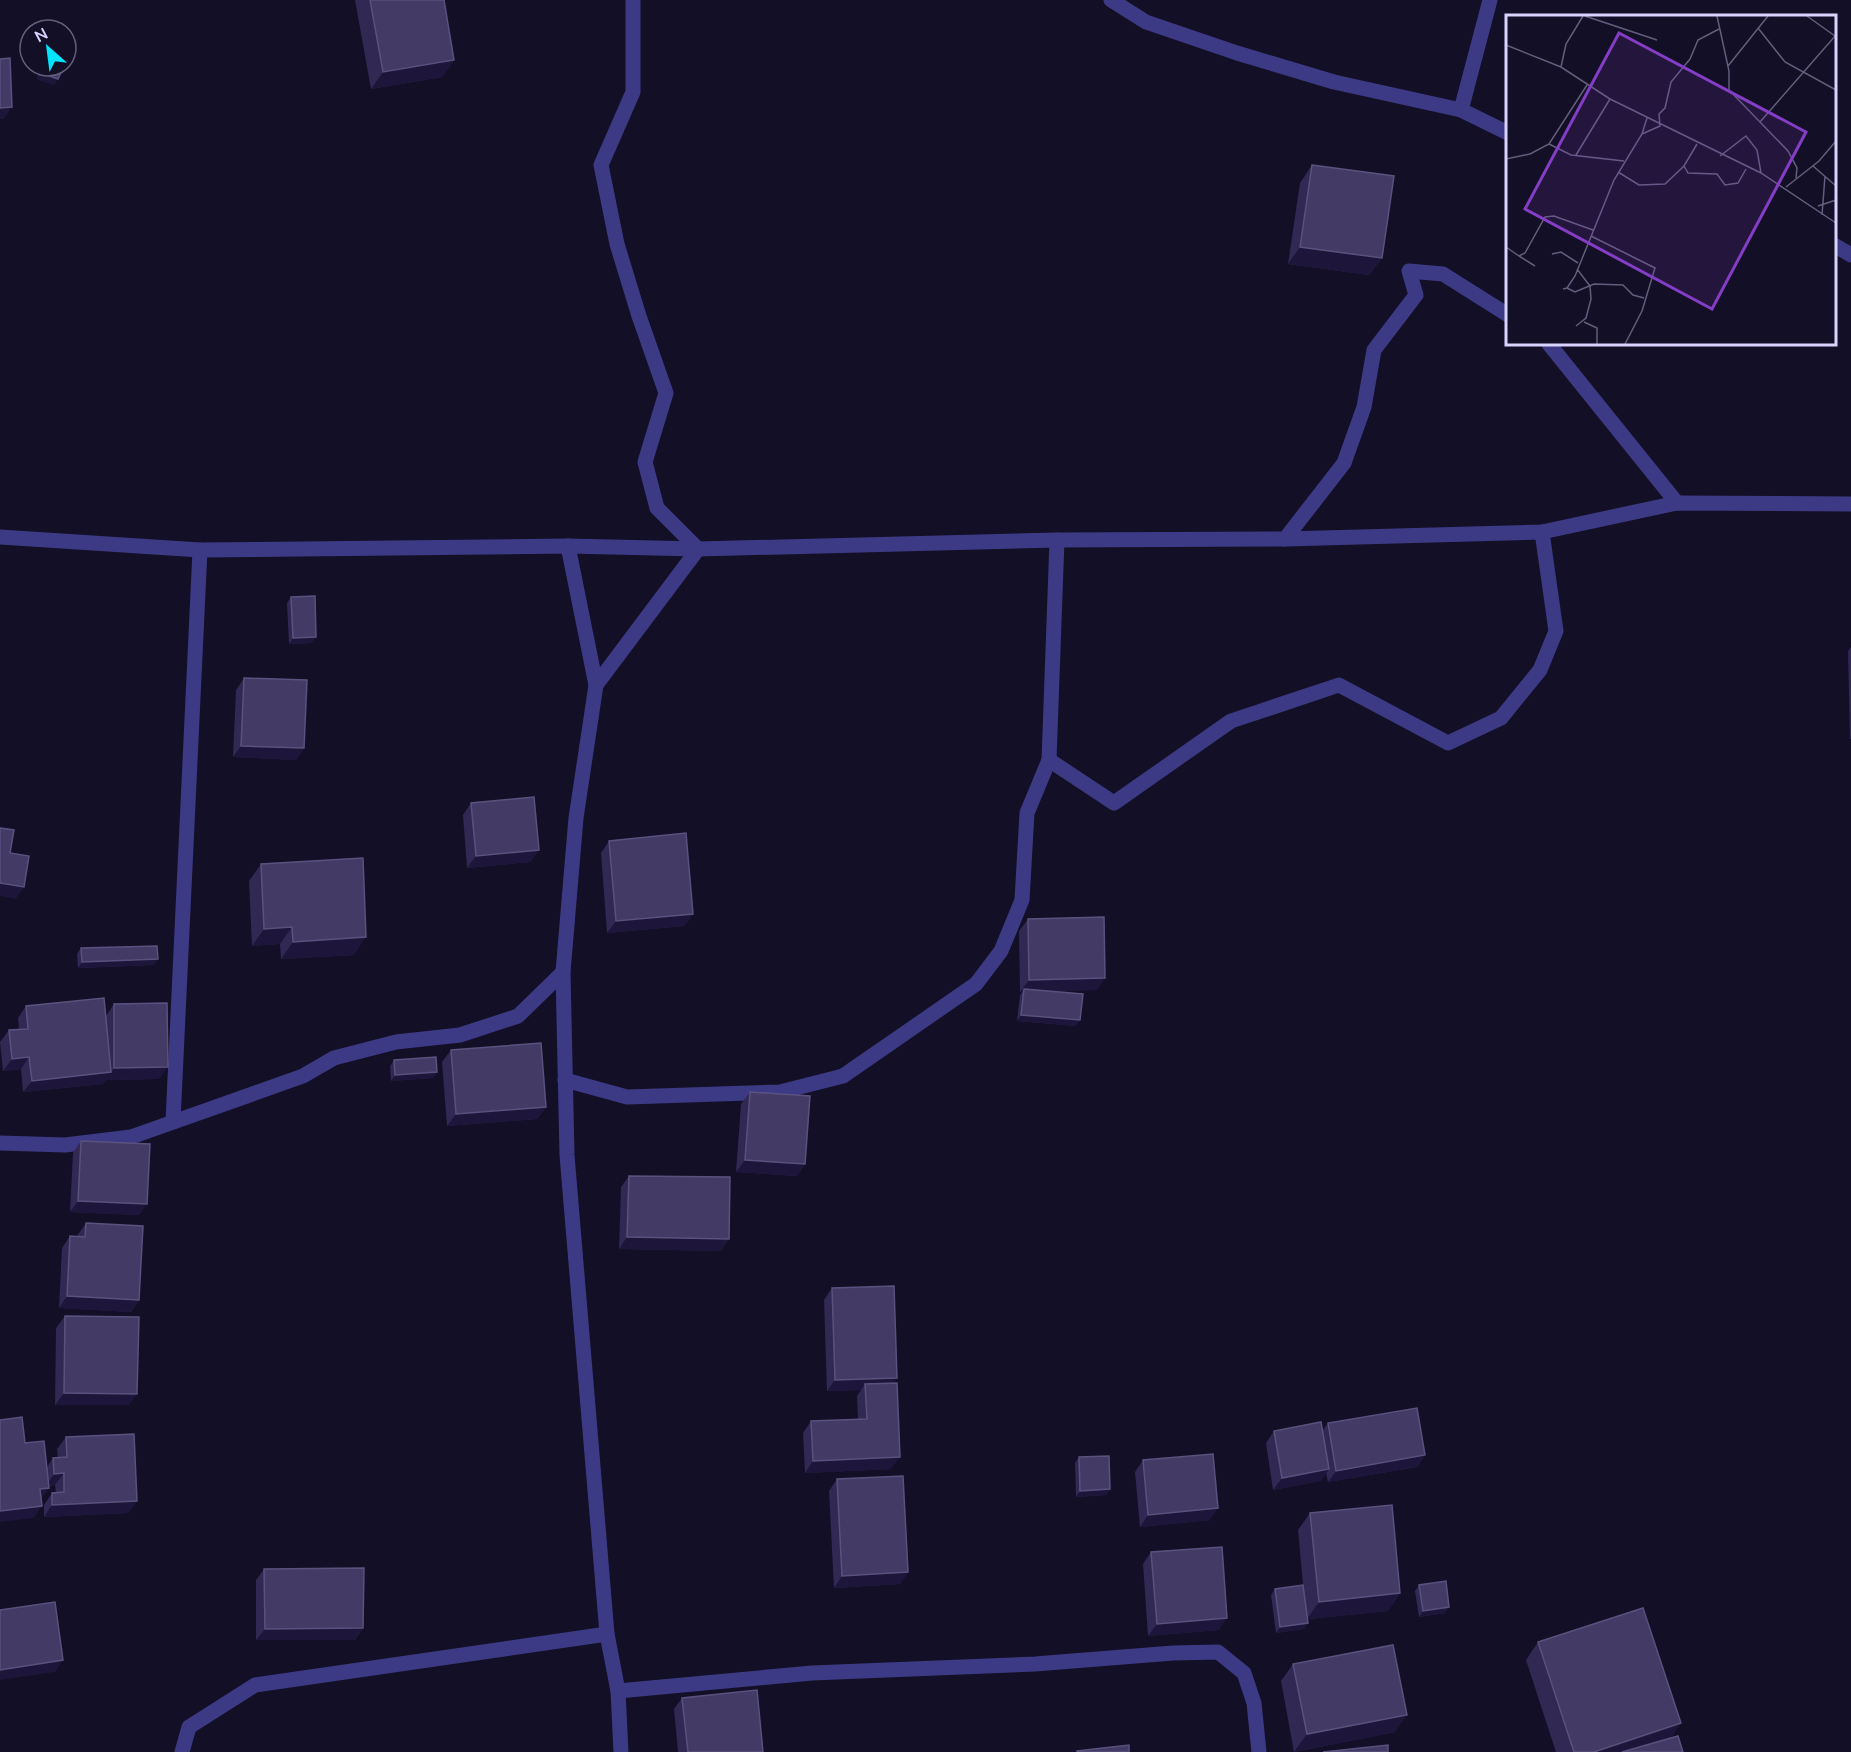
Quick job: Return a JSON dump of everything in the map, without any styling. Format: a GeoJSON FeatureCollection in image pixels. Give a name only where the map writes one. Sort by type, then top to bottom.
{"type":"FeatureCollection","features":[{"type":"Feature","properties":{"kind":"street"},"geometry":{"type":"LineString","coordinates":[[633,0],[633,92],[601,165],[617,244],[666,393],[645,462],[657,508],[698,549]]}},
{"type":"Feature","properties":{"kind":"street"},"geometry":{"type":"LineString","coordinates":[[1111,0],[1146,22],[1237,53],[1334,82],[1461,110],[1506,132]]}},
{"type":"Feature","properties":{"kind":"street"},"geometry":{"type":"LineString","coordinates":[[1461,110],[1490,0]]}},
{"type":"Feature","properties":{"kind":"street"},"geometry":{"type":"LineString","coordinates":[[1836,246],[1851,255]]}},
{"type":"Feature","properties":{"kind":"street"},"geometry":{"type":"LineString","coordinates":[[1285,539],[1344,463],[1364,407],[1374,350],[1416,295],[1409,272],[1443,274],[1506,314]]}},
{"type":"Feature","properties":{"kind":"street"},"geometry":{"type":"LineString","coordinates":[[1550,345],[1677,503]]}},
{"type":"Feature","properties":{"kind":"street"},"geometry":{"type":"LineString","coordinates":[[0,537],[200,550],[568,546],[698,549],[1057,540],[1285,539],[1542,532],[1677,503],[1851,504]]}},
{"type":"Feature","properties":{"kind":"street"},"geometry":{"type":"LineString","coordinates":[[1049,760],[1114,802],[1232,722],[1339,685],[1448,743],[1501,718],[1540,670],[1556,631],[1542,532]]}},
{"type":"Feature","properties":{"kind":"street"},"geometry":{"type":"LineString","coordinates":[[565,1080],[627,1097],[780,1092],[843,1076],[976,984],[1000,951],[1022,900],[1027,813],[1049,760],[1057,540]]}},
{"type":"Feature","properties":{"kind":"street"},"geometry":{"type":"LineString","coordinates":[[568,546],[596,684],[576,818],[563,972],[567,1155],[607,1634],[618,1691],[621,1752]]}},
{"type":"Feature","properties":{"kind":"street"},"geometry":{"type":"LineString","coordinates":[[596,684],[698,549]]}},
{"type":"Feature","properties":{"kind":"street"},"geometry":{"type":"LineString","coordinates":[[173,1121],[200,550]]}},
{"type":"Feature","properties":{"kind":"street"},"geometry":{"type":"LineString","coordinates":[[0,1143],[65,1145],[131,1137],[303,1076],[334,1058],[396,1042],[460,1035],[518,1016],[563,972]]}},
{"type":"Feature","properties":{"kind":"street"},"geometry":{"type":"LineString","coordinates":[[182,1752],[189,1727],[255,1685],[607,1634]]}},
{"type":"Feature","properties":{"kind":"street"},"geometry":{"type":"LineString","coordinates":[[618,1691],[812,1673],[1035,1664],[1173,1653],[1218,1652],[1244,1673],[1254,1703],[1259,1752]]}},
{"type":"Feature","properties":{"kind":"building"},"geometry":{"type":"Polygon","coordinates":[[[370,0],[444,0],[454,60],[383,72],[370,0]]]}},
{"type":"Feature","properties":{"kind":"building"},"geometry":{"type":"Polygon","coordinates":[[[10,58],[12,107],[0,108],[0,59],[10,58]]]}},
{"type":"Feature","properties":{"kind":"building"},"geometry":{"type":"Polygon","coordinates":[[[1312,165],[1394,176],[1382,258],[1300,247],[1312,165]]]}},
{"type":"Feature","properties":{"kind":"building"},"geometry":{"type":"Polygon","coordinates":[[[315,596],[316,637],[293,638],[291,597],[315,596]]]}},
{"type":"Feature","properties":{"kind":"building"},"geometry":{"type":"Polygon","coordinates":[[[244,678],[307,680],[304,748],[241,746],[244,678]]]}},
{"type":"Feature","properties":{"kind":"building"},"geometry":{"type":"Polygon","coordinates":[[[534,797],[539,850],[476,856],[471,803],[534,797]]]}},
{"type":"Feature","properties":{"kind":"building"},"geometry":{"type":"Polygon","coordinates":[[[0,828],[14,830],[10,853],[29,856],[24,887],[0,883],[0,828]]]}},
{"type":"Feature","properties":{"kind":"building"},"geometry":{"type":"Polygon","coordinates":[[[686,833],[693,914],[616,921],[609,841],[686,833]]]}},
{"type":"Feature","properties":{"kind":"building"},"geometry":{"type":"Polygon","coordinates":[[[363,858],[366,937],[293,942],[292,927],[264,929],[261,864],[363,858]]]}},
{"type":"Feature","properties":{"kind":"building"},"geometry":{"type":"Polygon","coordinates":[[[1104,917],[1105,978],[1029,980],[1028,919],[1104,917]]]}},
{"type":"Feature","properties":{"kind":"building"},"geometry":{"type":"Polygon","coordinates":[[[157,946],[158,959],[82,962],[81,948],[157,946]]]}},
{"type":"Feature","properties":{"kind":"building"},"geometry":{"type":"Polygon","coordinates":[[[1024,989],[1083,994],[1080,1020],[1021,1015],[1024,989]]]}},
{"type":"Feature","properties":{"kind":"building"},"geometry":{"type":"Polygon","coordinates":[[[104,998],[111,1072],[32,1081],[29,1057],[12,1059],[9,1030],[28,1029],[26,1006],[104,998]]]}},
{"type":"Feature","properties":{"kind":"building"},"geometry":{"type":"Polygon","coordinates":[[[167,1003],[168,1067],[114,1068],[114,1004],[167,1003]]]}},
{"type":"Feature","properties":{"kind":"building"},"geometry":{"type":"Polygon","coordinates":[[[541,1043],[546,1107],[456,1114],[451,1050],[541,1043]]]}},
{"type":"Feature","properties":{"kind":"building"},"geometry":{"type":"Polygon","coordinates":[[[436,1057],[437,1072],[395,1075],[394,1060],[436,1057]]]}},
{"type":"Feature","properties":{"kind":"building"},"geometry":{"type":"Polygon","coordinates":[[[750,1092],[810,1096],[805,1164],[745,1160],[750,1092]]]}},
{"type":"Feature","properties":{"kind":"building"},"geometry":{"type":"Polygon","coordinates":[[[81,1141],[150,1144],[147,1204],[78,1201],[81,1141]]]}},
{"type":"Feature","properties":{"kind":"building"},"geometry":{"type":"Polygon","coordinates":[[[629,1176],[730,1177],[729,1239],[627,1237],[629,1176]]]}},
{"type":"Feature","properties":{"kind":"building"},"geometry":{"type":"Polygon","coordinates":[[[86,1223],[143,1226],[139,1300],[67,1296],[70,1236],[85,1237],[86,1223]]]}},
{"type":"Feature","properties":{"kind":"building"},"geometry":{"type":"Polygon","coordinates":[[[894,1286],[897,1378],[835,1380],[832,1288],[894,1286]]]}},
{"type":"Feature","properties":{"kind":"building"},"geometry":{"type":"Polygon","coordinates":[[[65,1316],[139,1317],[137,1394],[64,1393],[65,1316]]]}},
{"type":"Feature","properties":{"kind":"building"},"geometry":{"type":"Polygon","coordinates":[[[897,1383],[900,1457],[813,1461],[811,1421],[867,1419],[865,1384],[897,1383]]]}},
{"type":"Feature","properties":{"kind":"building"},"geometry":{"type":"Polygon","coordinates":[[[1417,1408],[1425,1455],[1336,1471],[1328,1423],[1417,1408]]]}},
{"type":"Feature","properties":{"kind":"building"},"geometry":{"type":"Polygon","coordinates":[[[22,1417],[25,1443],[44,1441],[49,1488],[40,1489],[42,1506],[0,1511],[0,1420],[22,1417]]]}},
{"type":"Feature","properties":{"kind":"building"},"geometry":{"type":"Polygon","coordinates":[[[1321,1422],[1329,1469],[1282,1478],[1274,1431],[1321,1422]]]}},
{"type":"Feature","properties":{"kind":"building"},"geometry":{"type":"Polygon","coordinates":[[[134,1434],[137,1501],[52,1505],[52,1493],[64,1492],[64,1473],[54,1474],[53,1458],[67,1457],[66,1437],[134,1434]]]}},
{"type":"Feature","properties":{"kind":"building"},"geometry":{"type":"Polygon","coordinates":[[[1213,1454],[1218,1508],[1148,1515],[1143,1460],[1213,1454]]]}},
{"type":"Feature","properties":{"kind":"building"},"geometry":{"type":"Polygon","coordinates":[[[1109,1456],[1110,1489],[1080,1491],[1079,1457],[1109,1456]]]}},
{"type":"Feature","properties":{"kind":"building"},"geometry":{"type":"Polygon","coordinates":[[[903,1476],[908,1572],[842,1576],[837,1479],[903,1476]]]}},
{"type":"Feature","properties":{"kind":"building"},"geometry":{"type":"Polygon","coordinates":[[[1392,1505],[1400,1593],[1319,1602],[1310,1513],[1392,1505]]]}},
{"type":"Feature","properties":{"kind":"building"},"geometry":{"type":"Polygon","coordinates":[[[1222,1547],[1227,1618],[1157,1624],[1151,1552],[1222,1547]]]}},
{"type":"Feature","properties":{"kind":"building"},"geometry":{"type":"Polygon","coordinates":[[[364,1568],[363,1628],[265,1629],[264,1569],[364,1568]]]}},
{"type":"Feature","properties":{"kind":"building"},"geometry":{"type":"Polygon","coordinates":[[[1446,1581],[1449,1607],[1423,1611],[1419,1585],[1446,1581]]]}},
{"type":"Feature","properties":{"kind":"building"},"geometry":{"type":"Polygon","coordinates":[[[1303,1585],[1308,1623],[1280,1627],[1275,1589],[1303,1585]]]}},
{"type":"Feature","properties":{"kind":"building"},"geometry":{"type":"Polygon","coordinates":[[[55,1602],[63,1660],[0,1670],[0,1610],[55,1602]]]}},
{"type":"Feature","properties":{"kind":"building"},"geometry":{"type":"Polygon","coordinates":[[[1643,1608],[1681,1723],[1594,1752],[1574,1752],[1538,1642],[1643,1608]]]}},
{"type":"Feature","properties":{"kind":"building"},"geometry":{"type":"Polygon","coordinates":[[[1393,1645],[1407,1715],[1307,1734],[1293,1664],[1393,1645]]]}},
{"type":"Feature","properties":{"kind":"building"},"geometry":{"type":"Polygon","coordinates":[[[757,1690],[763,1752],[688,1752],[682,1698],[757,1690]]]}},
{"type":"Feature","properties":{"kind":"building"},"geometry":{"type":"Polygon","coordinates":[[[1678,1736],[1683,1752],[1622,1752],[1678,1736]]]}},
{"type":"Feature","properties":{"kind":"building"},"geometry":{"type":"Polygon","coordinates":[[[1129,1745],[1129,1752],[1077,1752],[1077,1751],[1129,1745]]]}},
{"type":"Feature","properties":{"kind":"building"},"geometry":{"type":"Polygon","coordinates":[[[1388,1745],[1388,1752],[1323,1752],[1388,1745]]]}}]}
